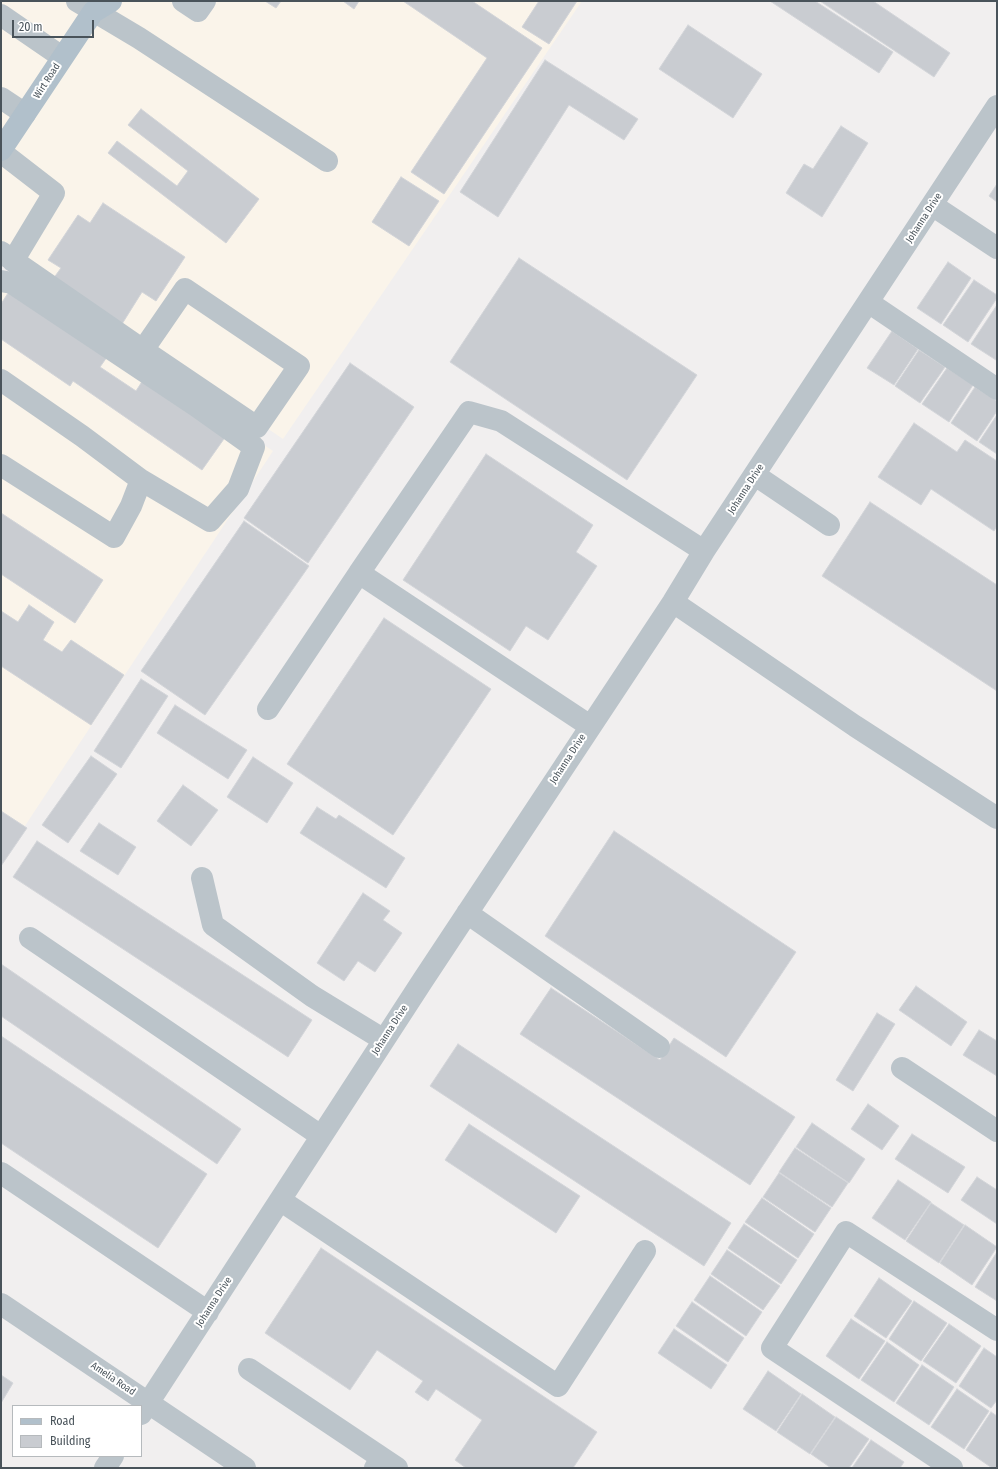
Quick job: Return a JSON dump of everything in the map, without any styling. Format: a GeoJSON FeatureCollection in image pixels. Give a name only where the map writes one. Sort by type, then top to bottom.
{"type":"FeatureCollection","features":[{"type":"Feature","properties":{"kind":"main road","name":"Wirt Road"},"geometry":{"type":"LineString","coordinates":[[1,151],[62,57],[94,4]]}},
{"type":"Feature","properties":{"kind":"street"},"geometry":{"type":"LineString","coordinates":[[184,1],[198,11],[205,1]]}},
{"type":"Feature","properties":{"kind":"street"},"geometry":{"type":"LineString","coordinates":[[94,4],[139,38],[327,161]]}},
{"type":"Feature","properties":{"kind":"street"},"geometry":{"type":"LineString","coordinates":[[1,15],[62,57]]}},
{"type":"Feature","properties":{"kind":"street"},"geometry":{"type":"LineString","coordinates":[[1,98],[25,114]]}},
{"type":"Feature","properties":{"kind":"street","name":"Johanna Drive"},"geometry":{"type":"LineString","coordinates":[[145,1408],[321,1136],[673,602],[704,551],[997,106]]}},
{"type":"Feature","properties":{"kind":"street"},"geometry":{"type":"LineString","coordinates":[[1,151],[54,193],[7,257],[143,350],[257,427],[298,366],[185,289],[143,350]]}},
{"type":"Feature","properties":{"kind":"street"},"geometry":{"type":"LineString","coordinates":[[932,205],[997,248]]}},
{"type":"Feature","properties":{"kind":"street"},"geometry":{"type":"LineString","coordinates":[[1,281],[12,283],[195,405],[254,447],[238,489],[210,521],[141,480],[82,436],[1,380]]}},
{"type":"Feature","properties":{"kind":"street"},"geometry":{"type":"LineString","coordinates":[[868,302],[997,389]]}},
{"type":"Feature","properties":{"kind":"street"},"geometry":{"type":"LineString","coordinates":[[268,709],[469,412],[501,421],[704,551]]}},
{"type":"Feature","properties":{"kind":"street"},"geometry":{"type":"LineString","coordinates":[[1,465],[114,537],[131,506],[141,480]]}},
{"type":"Feature","properties":{"kind":"street"},"geometry":{"type":"LineString","coordinates":[[755,475],[829,525]]}},
{"type":"Feature","properties":{"kind":"street"},"geometry":{"type":"LineString","coordinates":[[359,573],[590,726]]}},
{"type":"Feature","properties":{"kind":"street"},"geometry":{"type":"LineString","coordinates":[[673,602],[855,726],[997,818]]}},
{"type":"Feature","properties":{"kind":"street"},"geometry":{"type":"LineString","coordinates":[[202,878],[213,925],[312,996],[384,1040]]}},
{"type":"Feature","properties":{"kind":"street"},"geometry":{"type":"LineString","coordinates":[[467,913],[658,1047]]}},
{"type":"Feature","properties":{"kind":"street"},"geometry":{"type":"LineString","coordinates":[[30,938],[321,1136]]}},
{"type":"Feature","properties":{"kind":"street"},"geometry":{"type":"LineString","coordinates":[[902,1068],[997,1131]]}},
{"type":"Feature","properties":{"kind":"street"},"geometry":{"type":"LineString","coordinates":[[1,1173],[208,1312]]}},
{"type":"Feature","properties":{"kind":"street"},"geometry":{"type":"LineString","coordinates":[[280,1200],[558,1386],[645,1251]]}},
{"type":"Feature","properties":{"kind":"street"},"geometry":{"type":"LineString","coordinates":[[952,1468],[772,1348],[846,1232],[997,1330]]}},
{"type":"Feature","properties":{"kind":"street","name":"Amelia Road"},"geometry":{"type":"LineString","coordinates":[[1,1304],[141,1405]]}},
{"type":"Feature","properties":{"kind":"street"},"geometry":{"type":"LineString","coordinates":[[249,1369],[384,1465]]}},
{"type":"Feature","properties":{"kind":"street","name":"Amelia Road"},"geometry":{"type":"LineString","coordinates":[[145,1408],[245,1468]]}},
{"type":"Feature","properties":{"kind":"street"},"geometry":{"type":"LineString","coordinates":[[106,1468],[112,1457]]}},
{"type":"Feature","properties":{"kind":"shaded area"},"geometry":{"type":"Polygon","coordinates":[[[1,1],[582,1],[283,439],[1,247],[1,1]]]}},
{"type":"Feature","properties":{"kind":"shaded area"},"geometry":{"type":"Polygon","coordinates":[[[1,271],[273,451],[1,862],[1,271]]]}},
{"type":"Feature","properties":{"kind":"building"},"geometry":{"type":"Polygon","coordinates":[[[265,1],[281,1],[276,8],[265,1]]]}},
{"type":"Feature","properties":{"kind":"building"},"geometry":{"type":"Polygon","coordinates":[[[343,1],[359,1],[354,9],[343,1]]]}},
{"type":"Feature","properties":{"kind":"building"},"geometry":{"type":"Polygon","coordinates":[[[403,1],[472,1],[542,48],[444,194],[411,172],[487,58],[403,1]]]}},
{"type":"Feature","properties":{"kind":"building"},"geometry":{"type":"Polygon","coordinates":[[[539,1],[577,1],[549,44],[522,27],[539,1]]]}},
{"type":"Feature","properties":{"kind":"building"},"geometry":{"type":"Polygon","coordinates":[[[770,1],[815,1],[893,52],[879,73],[770,1]]]}},
{"type":"Feature","properties":{"kind":"building"},"geometry":{"type":"Polygon","coordinates":[[[820,1],[873,1],[950,53],[934,77],[820,1]]]}},
{"type":"Feature","properties":{"kind":"building"},"geometry":{"type":"Polygon","coordinates":[[[688,25],[762,74],[733,118],[659,69],[688,25]]]}},
{"type":"Feature","properties":{"kind":"building"},"geometry":{"type":"Polygon","coordinates":[[[545,60],[638,119],[624,140],[569,105],[498,217],[460,192],[545,60]]]}},
{"type":"Feature","properties":{"kind":"building"},"geometry":{"type":"Polygon","coordinates":[[[141,109],[259,199],[226,243],[108,153],[117,141],[177,186],[188,171],[128,125],[141,109]]]}},
{"type":"Feature","properties":{"kind":"building"},"geometry":{"type":"Polygon","coordinates":[[[841,126],[868,143],[822,217],[786,193],[804,164],[813,169],[841,126]]]}},
{"type":"Feature","properties":{"kind":"building"},"geometry":{"type":"Polygon","coordinates":[[[401,177],[439,201],[409,246],[372,222],[401,177]]]}},
{"type":"Feature","properties":{"kind":"building"},"geometry":{"type":"Polygon","coordinates":[[[997,184],[997,202],[989,196],[997,184]]]}},
{"type":"Feature","properties":{"kind":"building"},"geometry":{"type":"Polygon","coordinates":[[[103,203],[185,257],[156,301],[142,292],[122,324],[53,279],[61,268],[48,260],[78,215],[90,223],[103,203]]]}},
{"type":"Feature","properties":{"kind":"building"},"geometry":{"type":"Polygon","coordinates":[[[519,258],[697,375],[627,480],[450,362],[519,258]]]}},
{"type":"Feature","properties":{"kind":"building"},"geometry":{"type":"Polygon","coordinates":[[[948,262],[971,278],[941,324],[917,308],[948,262]]]}},
{"type":"Feature","properties":{"kind":"building"},"geometry":{"type":"Polygon","coordinates":[[[974,280],[997,295],[997,298],[968,342],[943,325],[974,280]]]}},
{"type":"Feature","properties":{"kind":"building"},"geometry":{"type":"Polygon","coordinates":[[[10,290],[107,357],[100,367],[136,391],[143,380],[226,436],[202,470],[73,381],[70,386],[1,339],[1,304],[10,290]]]}},
{"type":"Feature","properties":{"kind":"building"},"geometry":{"type":"Polygon","coordinates":[[[997,305],[997,358],[996,360],[971,344],[997,305]]]}},
{"type":"Feature","properties":{"kind":"building"},"geometry":{"type":"Polygon","coordinates":[[[892,331],[918,349],[894,385],[867,368],[892,331]]]}},
{"type":"Feature","properties":{"kind":"building"},"geometry":{"type":"Polygon","coordinates":[[[919,350],[945,367],[920,403],[895,386],[919,350]]]}},
{"type":"Feature","properties":{"kind":"building"},"geometry":{"type":"Polygon","coordinates":[[[350,363],[414,407],[308,563],[244,518],[350,363]]]}},
{"type":"Feature","properties":{"kind":"building"},"geometry":{"type":"Polygon","coordinates":[[[947,368],[973,385],[949,422],[922,404],[947,368]]]}},
{"type":"Feature","properties":{"kind":"building"},"geometry":{"type":"Polygon","coordinates":[[[975,387],[997,401],[997,411],[977,441],[951,423],[975,387]]]}},
{"type":"Feature","properties":{"kind":"building"},"geometry":{"type":"Polygon","coordinates":[[[997,415],[997,454],[979,442],[997,415]]]}},
{"type":"Feature","properties":{"kind":"building"},"geometry":{"type":"Polygon","coordinates":[[[914,423],[957,452],[965,440],[997,461],[997,526],[994,531],[931,489],[921,505],[878,477],[914,423]]]}},
{"type":"Feature","properties":{"kind":"building"},"geometry":{"type":"Polygon","coordinates":[[[486,454],[593,525],[576,552],[597,566],[548,640],[526,626],[510,651],[403,580],[486,454]]]}},
{"type":"Feature","properties":{"kind":"building"},"geometry":{"type":"Polygon","coordinates":[[[870,502],[997,585],[997,691],[822,576],[870,502]]]}},
{"type":"Feature","properties":{"kind":"building"},"geometry":{"type":"Polygon","coordinates":[[[1,513],[103,580],[75,623],[1,574],[1,513]]]}},
{"type":"Feature","properties":{"kind":"building"},"geometry":{"type":"Polygon","coordinates":[[[244,521],[309,566],[205,715],[141,671],[244,521]]]}},
{"type":"Feature","properties":{"kind":"building"},"geometry":{"type":"Polygon","coordinates":[[[29,605],[54,622],[43,640],[62,652],[71,640],[124,675],[91,725],[1,666],[1,611],[18,622],[29,605]]]}},
{"type":"Feature","properties":{"kind":"building"},"geometry":{"type":"Polygon","coordinates":[[[384,618],[491,689],[393,835],[287,764],[384,618]]]}},
{"type":"Feature","properties":{"kind":"building"},"geometry":{"type":"Polygon","coordinates":[[[141,679],[168,696],[121,768],[94,751],[141,679]]]}},
{"type":"Feature","properties":{"kind":"building"},"geometry":{"type":"Polygon","coordinates":[[[175,705],[247,750],[228,779],[157,733],[175,705]]]}},
{"type":"Feature","properties":{"kind":"building"},"geometry":{"type":"Polygon","coordinates":[[[91,756],[117,774],[68,843],[42,825],[91,756]]]}},
{"type":"Feature","properties":{"kind":"building"},"geometry":{"type":"Polygon","coordinates":[[[253,757],[293,783],[267,823],[227,797],[253,757]]]}},
{"type":"Feature","properties":{"kind":"building"},"geometry":{"type":"Polygon","coordinates":[[[183,785],[218,810],[191,846],[157,821],[183,785]]]}},
{"type":"Feature","properties":{"kind":"building"},"geometry":{"type":"Polygon","coordinates":[[[317,807],[336,819],[339,815],[405,858],[386,888],[300,833],[317,807]]]}},
{"type":"Feature","properties":{"kind":"building"},"geometry":{"type":"Polygon","coordinates":[[[1,811],[27,828],[1,866],[1,811]]]}},
{"type":"Feature","properties":{"kind":"building"},"geometry":{"type":"Polygon","coordinates":[[[99,823],[136,847],[118,875],[80,851],[99,823]]]}},
{"type":"Feature","properties":{"kind":"building"},"geometry":{"type":"Polygon","coordinates":[[[614,831],[796,952],[726,1057],[545,936],[614,831]]]}},
{"type":"Feature","properties":{"kind":"building"},"geometry":{"type":"Polygon","coordinates":[[[37,841],[312,1020],[288,1057],[13,877],[37,841]]]}},
{"type":"Feature","properties":{"kind":"building"},"geometry":{"type":"Polygon","coordinates":[[[363,893],[390,911],[383,920],[402,933],[375,972],[358,961],[344,981],[317,963],[363,893]]]}},
{"type":"Feature","properties":{"kind":"building"},"geometry":{"type":"Polygon","coordinates":[[[1,964],[241,1129],[217,1164],[1,1016],[1,964]]]}},
{"type":"Feature","properties":{"kind":"building"},"geometry":{"type":"Polygon","coordinates":[[[916,986],[967,1022],[951,1046],[899,1010],[916,986]]]}},
{"type":"Feature","properties":{"kind":"building"},"geometry":{"type":"Polygon","coordinates":[[[551,988],[660,1060],[674,1038],[795,1117],[750,1185],[520,1034],[551,988]]]}},
{"type":"Feature","properties":{"kind":"building"},"geometry":{"type":"Polygon","coordinates":[[[877,1013],[895,1024],[853,1091],[836,1080],[877,1013]]]}},
{"type":"Feature","properties":{"kind":"building"},"geometry":{"type":"Polygon","coordinates":[[[979,1030],[997,1041],[997,1076],[963,1055],[979,1030]]]}},
{"type":"Feature","properties":{"kind":"building"},"geometry":{"type":"Polygon","coordinates":[[[1,1036],[207,1174],[158,1248],[1,1143],[1,1036]]]}},
{"type":"Feature","properties":{"kind":"building"},"geometry":{"type":"Polygon","coordinates":[[[458,1044],[731,1223],[704,1266],[430,1086],[458,1044]]]}},
{"type":"Feature","properties":{"kind":"building"},"geometry":{"type":"Polygon","coordinates":[[[868,1104],[899,1126],[882,1150],[851,1129],[868,1104]]]}},
{"type":"Feature","properties":{"kind":"building"},"geometry":{"type":"Polygon","coordinates":[[[812,1123],[865,1159],[849,1183],[796,1147],[812,1123]]]}},
{"type":"Feature","properties":{"kind":"building"},"geometry":{"type":"Polygon","coordinates":[[[469,1124],[580,1196],[556,1233],[445,1160],[469,1124]]]}},
{"type":"Feature","properties":{"kind":"building"},"geometry":{"type":"Polygon","coordinates":[[[912,1134],[965,1167],[948,1193],[895,1159],[912,1134]]]}},
{"type":"Feature","properties":{"kind":"building"},"geometry":{"type":"Polygon","coordinates":[[[795,1148],[848,1183],[832,1207],[779,1172],[795,1148]]]}},
{"type":"Feature","properties":{"kind":"building"},"geometry":{"type":"Polygon","coordinates":[[[779,1173],[831,1208],[815,1232],[763,1197],[779,1173]]]}},
{"type":"Feature","properties":{"kind":"building"},"geometry":{"type":"Polygon","coordinates":[[[977,1177],[997,1190],[997,1224],[961,1200],[977,1177]]]}},
{"type":"Feature","properties":{"kind":"building"},"geometry":{"type":"Polygon","coordinates":[[[898,1180],[931,1202],[905,1240],[872,1218],[898,1180]]]}},
{"type":"Feature","properties":{"kind":"building"},"geometry":{"type":"Polygon","coordinates":[[[762,1198],[814,1234],[798,1258],[745,1222],[762,1198]]]}},
{"type":"Feature","properties":{"kind":"building"},"geometry":{"type":"Polygon","coordinates":[[[931,1203],[964,1225],[939,1263],[906,1241],[931,1203]]]}},
{"type":"Feature","properties":{"kind":"building"},"geometry":{"type":"Polygon","coordinates":[[[744,1224],[797,1260],[781,1284],[728,1248],[744,1224]]]}},
{"type":"Feature","properties":{"kind":"building"},"geometry":{"type":"Polygon","coordinates":[[[965,1225],[997,1247],[972,1285],[940,1263],[965,1225]]]}},
{"type":"Feature","properties":{"kind":"building"},"geometry":{"type":"Polygon","coordinates":[[[321,1248],[597,1432],[573,1468],[466,1468],[455,1460],[482,1420],[436,1389],[428,1401],[415,1392],[423,1381],[377,1350],[350,1390],[265,1333],[321,1248]]]}},
{"type":"Feature","properties":{"kind":"building"},"geometry":{"type":"Polygon","coordinates":[[[727,1250],[780,1286],[763,1310],[711,1274],[727,1250]]]}},
{"type":"Feature","properties":{"kind":"building"},"geometry":{"type":"Polygon","coordinates":[[[997,1252],[997,1301],[975,1287],[997,1252]]]}},
{"type":"Feature","properties":{"kind":"building"},"geometry":{"type":"Polygon","coordinates":[[[710,1276],[762,1312],[746,1336],[694,1300],[710,1276]]]}},
{"type":"Feature","properties":{"kind":"building"},"geometry":{"type":"Polygon","coordinates":[[[879,1278],[912,1301],[886,1338],[854,1316],[879,1278]]]}},
{"type":"Feature","properties":{"kind":"building"},"geometry":{"type":"Polygon","coordinates":[[[914,1301],[947,1323],[921,1361],[889,1339],[914,1301]]]}},
{"type":"Feature","properties":{"kind":"building"},"geometry":{"type":"Polygon","coordinates":[[[692,1302],[744,1338],[728,1362],[676,1326],[692,1302]]]}},
{"type":"Feature","properties":{"kind":"building"},"geometry":{"type":"Polygon","coordinates":[[[851,1319],[885,1341],[859,1379],[826,1356],[851,1319]]]}},
{"type":"Feature","properties":{"kind":"building"},"geometry":{"type":"Polygon","coordinates":[[[949,1324],[981,1346],[956,1383],[923,1361],[949,1324]]]}},
{"type":"Feature","properties":{"kind":"building"},"geometry":{"type":"Polygon","coordinates":[[[674,1329],[727,1365],[711,1389],[658,1353],[674,1329]]]}},
{"type":"Feature","properties":{"kind":"building"},"geometry":{"type":"Polygon","coordinates":[[[887,1342],[919,1365],[894,1402],[861,1380],[887,1342]]]}},
{"type":"Feature","properties":{"kind":"building"},"geometry":{"type":"Polygon","coordinates":[[[984,1348],[997,1357],[997,1400],[991,1408],[959,1386],[984,1348]]]}},
{"type":"Feature","properties":{"kind":"building"},"geometry":{"type":"Polygon","coordinates":[[[922,1365],[954,1387],[929,1425],[896,1403],[922,1365]]]}},
{"type":"Feature","properties":{"kind":"building"},"geometry":{"type":"Polygon","coordinates":[[[768,1371],[801,1394],[776,1431],[743,1409],[768,1371]]]}},
{"type":"Feature","properties":{"kind":"building"},"geometry":{"type":"Polygon","coordinates":[[[1,1375],[13,1383],[1,1403],[1,1375]]]}},
{"type":"Feature","properties":{"kind":"building"},"geometry":{"type":"Polygon","coordinates":[[[957,1389],[989,1411],[964,1449],[931,1427],[957,1389]]]}},
{"type":"Feature","properties":{"kind":"building"},"geometry":{"type":"Polygon","coordinates":[[[802,1394],[835,1417],[810,1454],[777,1432],[802,1394]]]}},
{"type":"Feature","properties":{"kind":"building"},"geometry":{"type":"Polygon","coordinates":[[[991,1412],[997,1416],[997,1468],[992,1468],[966,1450],[991,1412]]]}},
{"type":"Feature","properties":{"kind":"building"},"geometry":{"type":"Polygon","coordinates":[[[836,1417],[869,1439],[849,1468],[831,1468],[811,1454],[836,1417]]]}},
{"type":"Feature","properties":{"kind":"building"},"geometry":{"type":"Polygon","coordinates":[[[871,1440],[904,1462],[900,1468],[852,1468],[871,1440]]]}}]}
